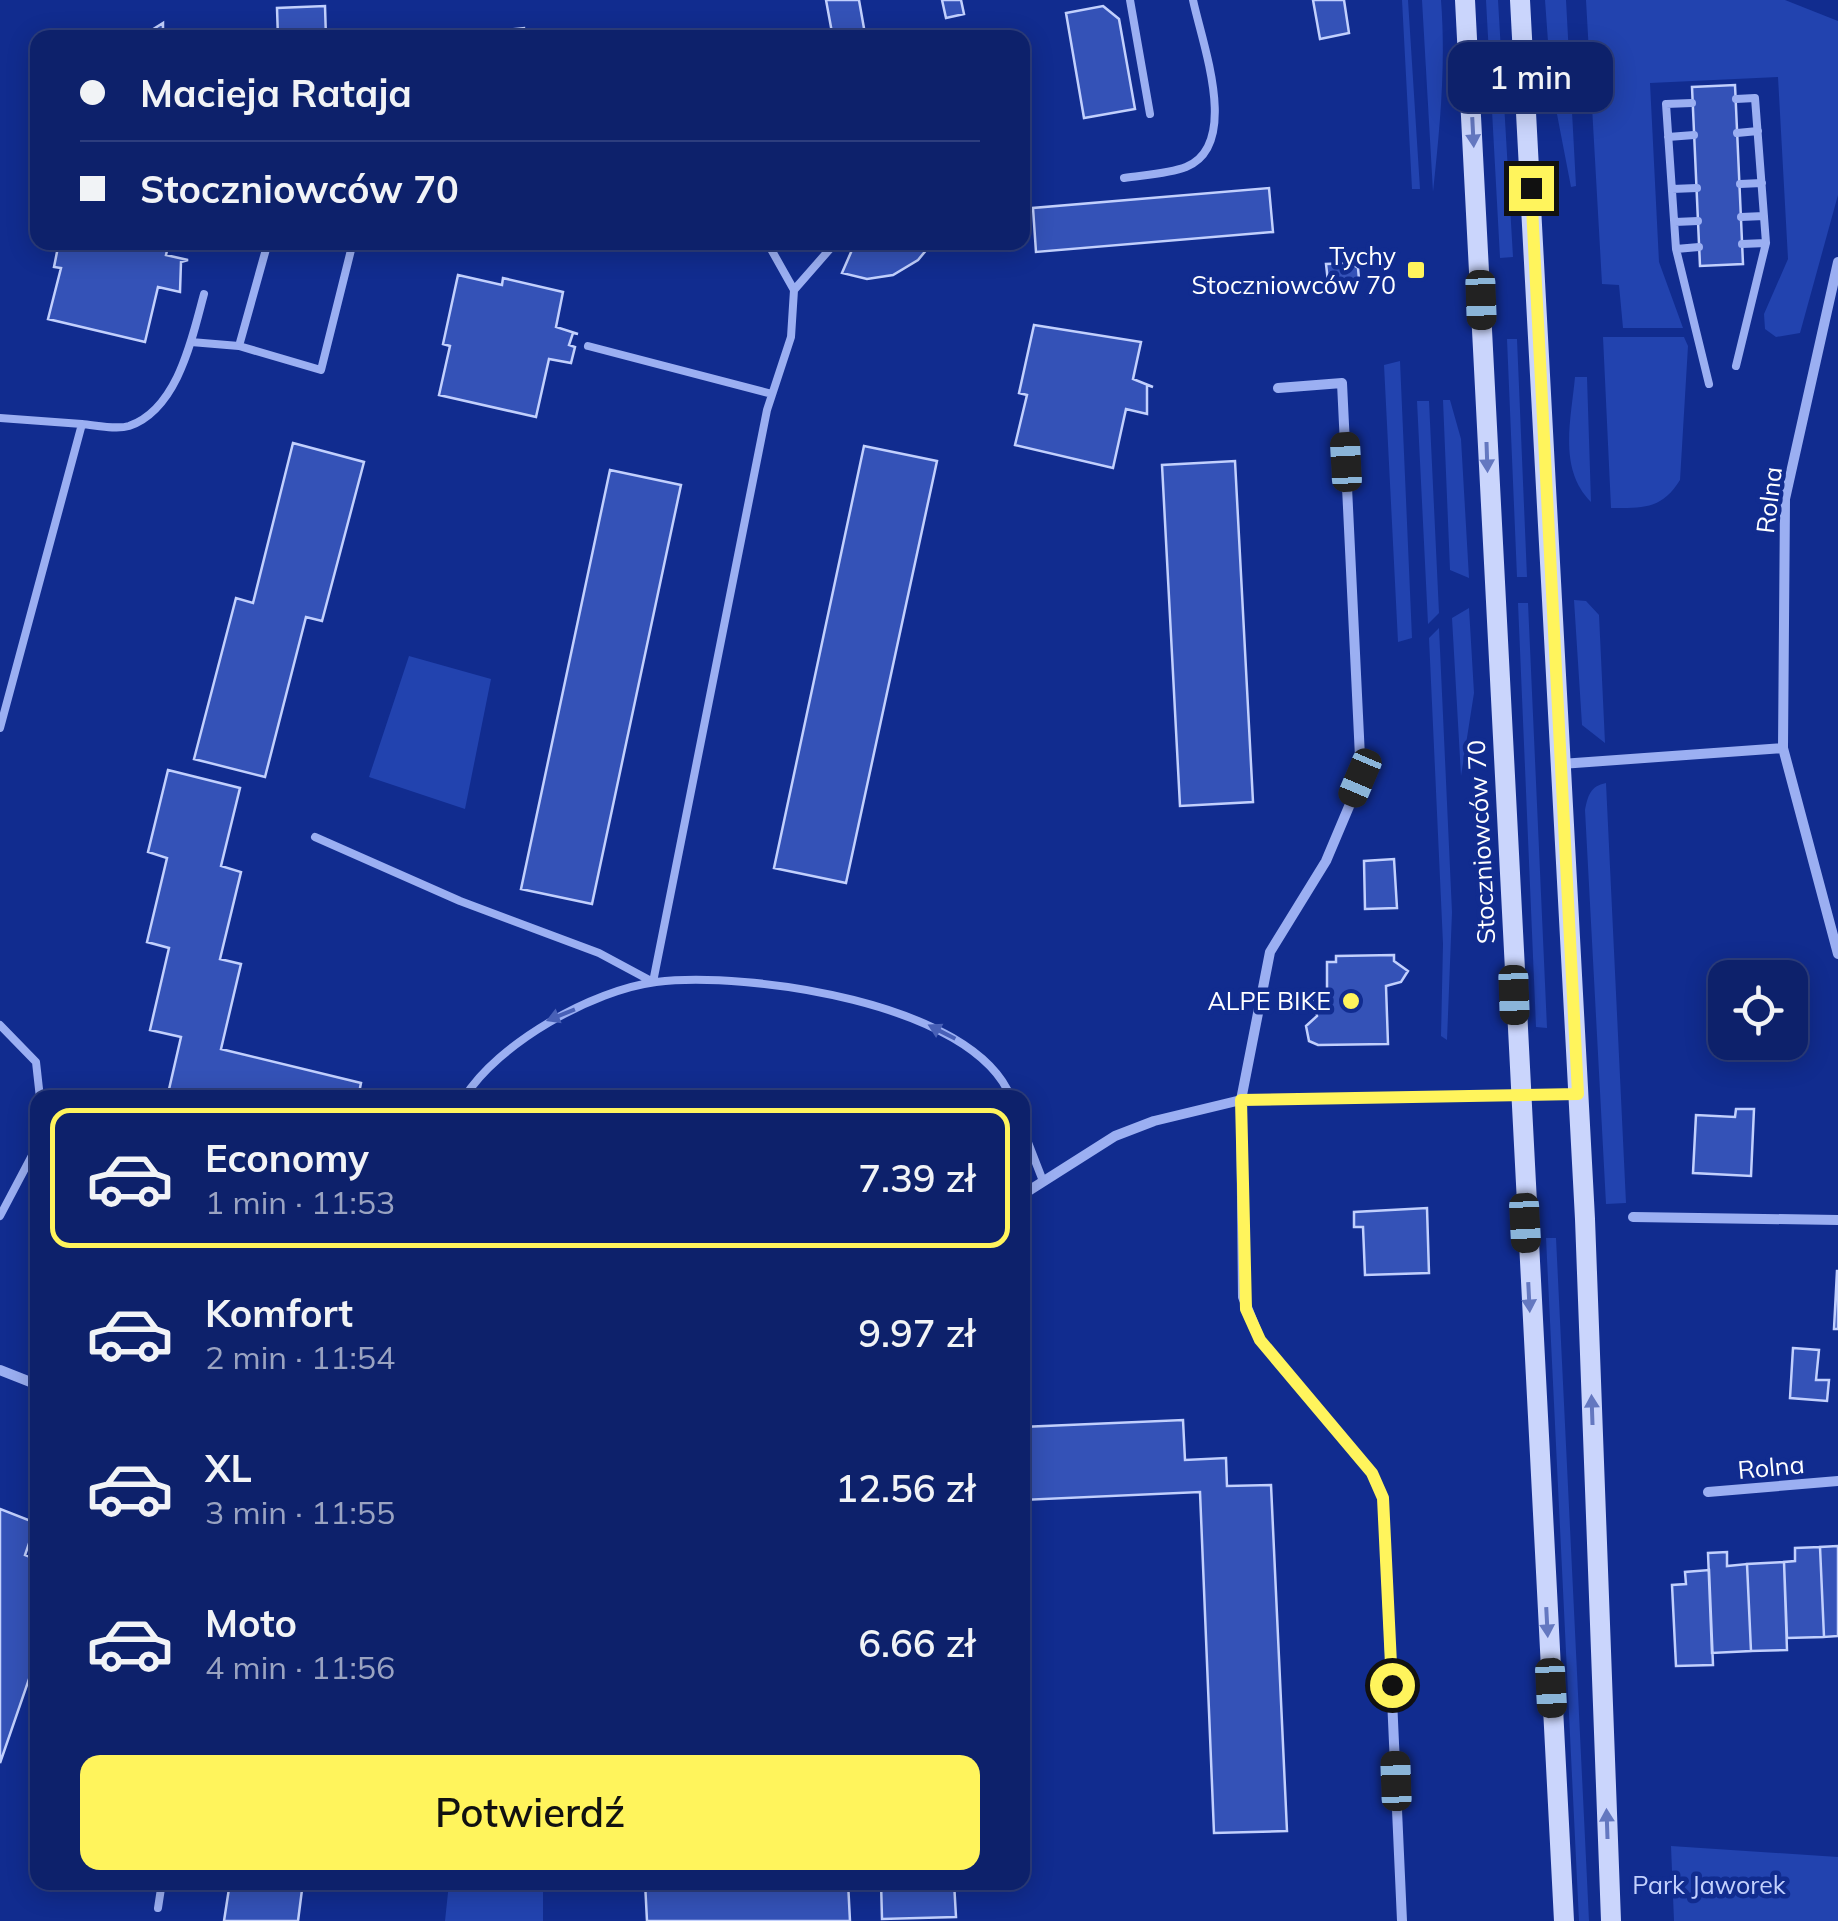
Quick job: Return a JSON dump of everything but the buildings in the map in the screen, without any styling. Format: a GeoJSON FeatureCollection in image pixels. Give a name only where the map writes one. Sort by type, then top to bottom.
{"type":"FeatureCollection","features":[{"type":"Feature","properties":{"kind":"street","name":"Stoczniowców 70"},"geometry":{"type":"LineString","coordinates":[[1465,0],[1518,1095],[1564,1921]]}},
{"type":"Feature","properties":{"kind":"street"},"geometry":{"type":"LineString","coordinates":[[1520,0],[1578,1094],[1611,1921]]}},
{"type":"Feature","properties":{"kind":"street","name":"Rolna"},"geometry":{"type":"LineString","coordinates":[[1838,262],[1785,499],[1783,748],[1838,954]]}},
{"type":"Feature","properties":{"kind":"street"},"geometry":{"type":"LineString","coordinates":[[1278,388],[1342,383],[1360,778],[1326,861],[1270,952],[1241,1100],[1243,1297],[1260,1340],[1372,1473],[1383,1498],[1402,1921]]}},
{"type":"Feature","properties":{"kind":"street"},"geometry":{"type":"LineString","coordinates":[[1560,764],[1783,748]]}},
{"type":"Feature","properties":{"kind":"street"},"geometry":{"type":"LineString","coordinates":[[1030,1190],[1115,1136],[1154,1121],[1241,1100],[1578,1094]]}},
{"type":"Feature","properties":{"kind":"street"},"geometry":{"type":"LineString","coordinates":[[1633,1216],[1838,1220]]}},
{"type":"Feature","properties":{"kind":"street"},"geometry":{"type":"LineString","coordinates":[[0,1370],[30,1383]]}},
{"type":"Feature","properties":{"kind":"street","name":"Rolna"},"geometry":{"type":"LineString","coordinates":[[1708,1492],[1838,1481]]}},
{"type":"Feature","properties":{"kind":"lane"},"geometry":{"type":"LineString","coordinates":[[1130,0],[1150,114]]}},
{"type":"Feature","properties":{"kind":"lane"},"geometry":{"type":"LineString","coordinates":[[1124,178],[1188,167],[1212,144],[1217,115],[1193,0]]}},
{"type":"Feature","properties":{"kind":"lane"},"geometry":{"type":"LineString","coordinates":[[1736,99],[1756,98],[1766,242],[1736,366]]}},
{"type":"Feature","properties":{"kind":"lane"},"geometry":{"type":"LineString","coordinates":[[1692,102],[1666,104],[1676,249],[1709,384]]}},
{"type":"Feature","properties":{"kind":"lane"},"geometry":{"type":"LineString","coordinates":[[1737,132],[1758,131]]}},
{"type":"Feature","properties":{"kind":"lane"},"geometry":{"type":"LineString","coordinates":[[1668,137],[1694,135]]}},
{"type":"Feature","properties":{"kind":"lane"},"geometry":{"type":"LineString","coordinates":[[1740,184],[1762,183]]}},
{"type":"Feature","properties":{"kind":"lane"},"geometry":{"type":"LineString","coordinates":[[1672,189],[1696,188]]}},
{"type":"Feature","properties":{"kind":"lane"},"geometry":{"type":"LineString","coordinates":[[1741,217],[1764,216]]}},
{"type":"Feature","properties":{"kind":"lane"},"geometry":{"type":"LineString","coordinates":[[1674,222],[1698,221]]}},
{"type":"Feature","properties":{"kind":"lane"},"geometry":{"type":"LineString","coordinates":[[1742,244],[1766,242]]}},
{"type":"Feature","properties":{"kind":"lane"},"geometry":{"type":"LineString","coordinates":[[1676,249],[1699,247]]}},
{"type":"Feature","properties":{"kind":"lane"},"geometry":{"type":"LineString","coordinates":[[239,346],[266,250]]}},
{"type":"Feature","properties":{"kind":"lane"},"geometry":{"type":"LineString","coordinates":[[191,342],[239,346],[322,370],[351,250]]}},
{"type":"Feature","properties":{"kind":"lane"},"geometry":{"type":"LineString","coordinates":[[652,982],[772,394],[790,337],[794,290],[771,250]]}},
{"type":"Feature","properties":{"kind":"lane"},"geometry":{"type":"LineString","coordinates":[[794,290],[829,250]]}},
{"type":"Feature","properties":{"kind":"lane"},"geometry":{"type":"LineString","coordinates":[[0,418],[128,426],[163,403],[191,342],[204,294]]}},
{"type":"Feature","properties":{"kind":"lane"},"geometry":{"type":"LineString","coordinates":[[588,346],[772,394]]}},
{"type":"Feature","properties":{"kind":"lane"},"geometry":{"type":"LineString","coordinates":[[0,728],[82,424]]}},
{"type":"Feature","properties":{"kind":"lane"},"geometry":{"type":"LineString","coordinates":[[315,837],[460,901],[600,953],[652,982]]}},
{"type":"Feature","properties":{"kind":"lane"},"geometry":{"type":"LineString","coordinates":[[469,1090],[474,1081],[549,1018],[652,982],[748,981],[900,1012],[952,1034],[1008,1090]]}},
{"type":"Feature","properties":{"kind":"lane"},"geometry":{"type":"LineString","coordinates":[[0,1025],[36,1062],[39,1090]]}},
{"type":"Feature","properties":{"kind":"lane"},"geometry":{"type":"LineString","coordinates":[[1030,1147],[1044,1181]]}},
{"type":"Feature","properties":{"kind":"lane"},"geometry":{"type":"LineString","coordinates":[[0,1216],[30,1159]]}},
{"type":"Feature","properties":{"kind":"lane"},"geometry":{"type":"LineString","coordinates":[[158,1908],[161,1890]]}},
{"type":"Feature","properties":{"kind":"green space"},"geometry":{"type":"Polygon","coordinates":[[[1402,0],[1408,0],[1420,189],[1412,189],[1402,0]]]}},
{"type":"Feature","properties":{"kind":"green space"},"geometry":{"type":"Polygon","coordinates":[[[1422,0],[1441,0],[1443,72],[1433,192],[1422,0]]]}},
{"type":"Feature","properties":{"kind":"green space"},"geometry":{"type":"Polygon","coordinates":[[[1486,0],[1498,0],[1513,257],[1500,258],[1486,0]]]}},
{"type":"Feature","properties":{"kind":"green space"},"geometry":{"type":"Polygon","coordinates":[[[1545,0],[1566,0],[1576,186],[1571,187],[1551,83],[1545,0]]]}},
{"type":"Feature","properties":{"kind":"green space"},"geometry":{"type":"Polygon","coordinates":[[[1586,0],[1785,0],[1838,21],[1838,195],[1800,333],[1776,337],[1765,329],[1764,314],[1788,259],[1778,77],[1650,83],[1659,262],[1683,328],[1623,328],[1619,285],[1602,284],[1586,0]]]}},
{"type":"Feature","properties":{"kind":"green space"},"geometry":{"type":"Polygon","coordinates":[[[1603,337],[1684,337],[1688,346],[1680,480],[1666,497],[1651,505],[1611,508],[1603,337]]]}},
{"type":"Feature","properties":{"kind":"green space"},"geometry":{"type":"Polygon","coordinates":[[[1507,339],[1517,339],[1527,577],[1517,577],[1507,339]]]}},
{"type":"Feature","properties":{"kind":"green space"},"geometry":{"type":"Polygon","coordinates":[[[1400,361],[1412,638],[1398,642],[1384,365],[1400,361]]]}},
{"type":"Feature","properties":{"kind":"green space"},"geometry":{"type":"Polygon","coordinates":[[[1575,377],[1587,377],[1591,502],[1574,475],[1570,459],[1575,377]]]}},
{"type":"Feature","properties":{"kind":"green space"},"geometry":{"type":"Polygon","coordinates":[[[1443,400],[1450,400],[1461,439],[1469,578],[1450,570],[1443,400]]]}},
{"type":"Feature","properties":{"kind":"green space"},"geometry":{"type":"Polygon","coordinates":[[[1417,401],[1429,401],[1439,613],[1428,624],[1417,401]]]}},
{"type":"Feature","properties":{"kind":"green space"},"geometry":{"type":"Polygon","coordinates":[[[1574,600],[1586,601],[1599,615],[1605,743],[1582,725],[1574,600]]]}},
{"type":"Feature","properties":{"kind":"green space"},"geometry":{"type":"Polygon","coordinates":[[[1518,603],[1528,603],[1547,1028],[1536,1027],[1518,603]]]}},
{"type":"Feature","properties":{"kind":"green space"},"geometry":{"type":"Polygon","coordinates":[[[1469,608],[1474,693],[1461,776],[1452,618],[1469,608]]]}},
{"type":"Feature","properties":{"kind":"green space"},"geometry":{"type":"Polygon","coordinates":[[[1439,628],[1452,912],[1447,1040],[1441,1036],[1443,944],[1429,638],[1439,628]]]}},
{"type":"Feature","properties":{"kind":"green space"},"geometry":{"type":"Polygon","coordinates":[[[409,656],[491,679],[465,809],[369,777],[409,656]]]}},
{"type":"Feature","properties":{"kind":"green space"},"geometry":{"type":"Polygon","coordinates":[[[1606,783],[1626,1203],[1606,1204],[1585,810],[1593,789],[1606,783]]]}},
{"type":"Feature","properties":{"kind":"green space"},"geometry":{"type":"Polygon","coordinates":[[[1546,1238],[1556,1238],[1589,1921],[1579,1921],[1546,1238]]]}},
{"type":"Feature","properties":{"kind":"green space","name":"Park Jaworek"},"geometry":{"type":"Polygon","coordinates":[[[1671,1846],[1838,1857],[1838,1921],[1674,1921],[1671,1846]]]}},
{"type":"Feature","properties":{"kind":"green space"},"geometry":{"type":"Polygon","coordinates":[[[448,1890],[543,1890],[543,1921],[445,1921],[448,1890]]]}},
{"type":"Feature","properties":{"kind":"place","name":"Tychy Stoczniowców 70"},"geometry":{"type":"Point","coordinates":[1416,270]}},
{"type":"Feature","properties":{"kind":"place","name":"ALPE BIKE"},"geometry":{"type":"Point","coordinates":[1351,1001]}},
{"type":"Feature","properties":{"kind":"route"},"geometry":{"type":"LineString","coordinates":[[1392,1685],[1383,1498],[1372,1473],[1260,1340],[1246,1309],[1241,1100],[1578,1094],[1531,188]]}}]}
